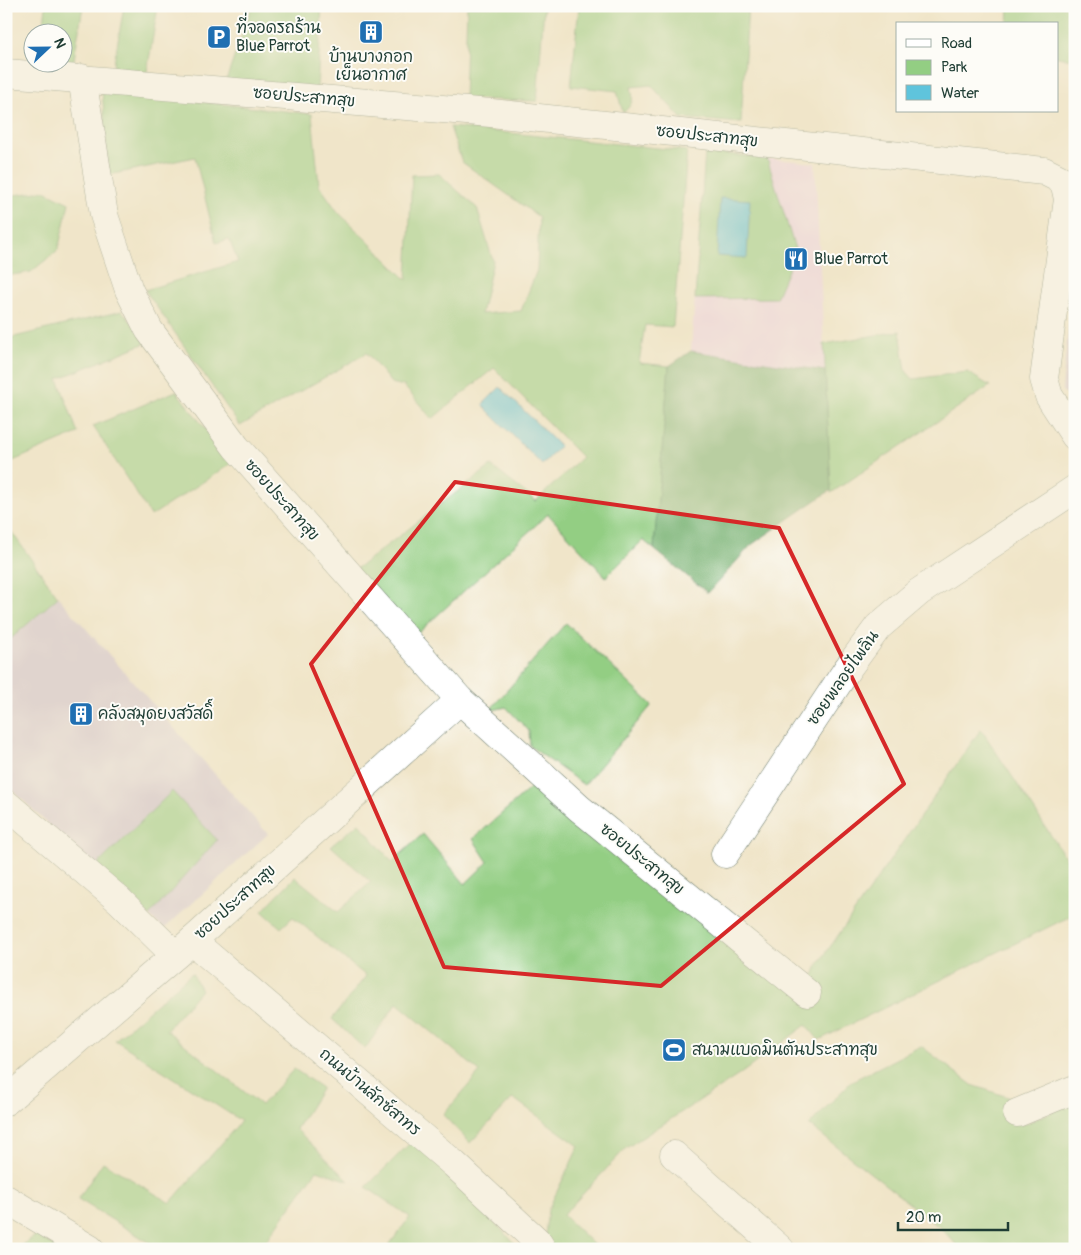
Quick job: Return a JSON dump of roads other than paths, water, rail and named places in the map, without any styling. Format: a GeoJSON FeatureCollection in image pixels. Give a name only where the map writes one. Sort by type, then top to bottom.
{"type":"FeatureCollection","features":[{"type":"Feature","properties":{"kind":"street","name":"ซอยประสาทสุข"},"geometry":{"type":"LineString","coordinates":[[6,73],[491,113],[1044,171],[1064,181],[1068,199],[1044,379],[1049,396],[1075,436]]}},
{"type":"Feature","properties":{"kind":"street","name":"ซอยประสาทสุข"},"geometry":{"type":"LineString","coordinates":[[82,78],[104,215],[129,290],[149,330],[236,447],[460,700],[579,808],[806,993]]}},
{"type":"Feature","properties":{"kind":"street","name":"ซอยพลอยไพลิน"},"geometry":{"type":"LineString","coordinates":[[725,854],[848,668],[878,627],[919,592],[1075,489]]}},
{"type":"Feature","properties":{"kind":"street","name":"ซอยประสาทสุข"},"geometry":{"type":"LineString","coordinates":[[6,1100],[184,948],[460,700]]}},
{"type":"Feature","properties":{"kind":"street","name":"ถนนบ้านลักซ์สาทร"},"geometry":{"type":"LineString","coordinates":[[6,804],[119,900],[184,948],[454,1164],[537,1241],[542,1249]]}},
{"type":"Feature","properties":{"kind":"street"},"geometry":{"type":"LineString","coordinates":[[1017,1112],[1075,1088]]}},
{"type":"Feature","properties":{"kind":"street"},"geometry":{"type":"LineString","coordinates":[[674,1155],[780,1249]]}},
{"type":"Feature","properties":{"kind":"street"},"geometry":{"type":"LineString","coordinates":[[6,1199],[90,1249]]}},
{"type":"Feature","properties":{"kind":"water"},"geometry":{"type":"Polygon","coordinates":[[[720,198],[750,200],[747,258],[717,256],[720,198]]]}},
{"type":"Feature","properties":{"kind":"water"},"geometry":{"type":"Polygon","coordinates":[[[500,387],[560,446],[542,465],[482,405],[500,387]]]}},
{"type":"Feature","properties":{"kind":"place","name":"บ้านบางกอก เย็นอากาศ"},"geometry":{"type":"Point","coordinates":[371,32]}},
{"type":"Feature","properties":{"kind":"place","name":"ที่จอดรถร้าน Blue Parrot"},"geometry":{"type":"Point","coordinates":[219,37]}},
{"type":"Feature","properties":{"kind":"place","name":"Blue Parrot"},"geometry":{"type":"Point","coordinates":[796,259]}},
{"type":"Feature","properties":{"kind":"place","name":"คลังสมุดยงสวัสดิ์"},"geometry":{"type":"Point","coordinates":[81,714]}},
{"type":"Feature","properties":{"kind":"place","name":"สนามแบดมินตันประสาทสุข"},"geometry":{"type":"Point","coordinates":[674,1050]}}]}
